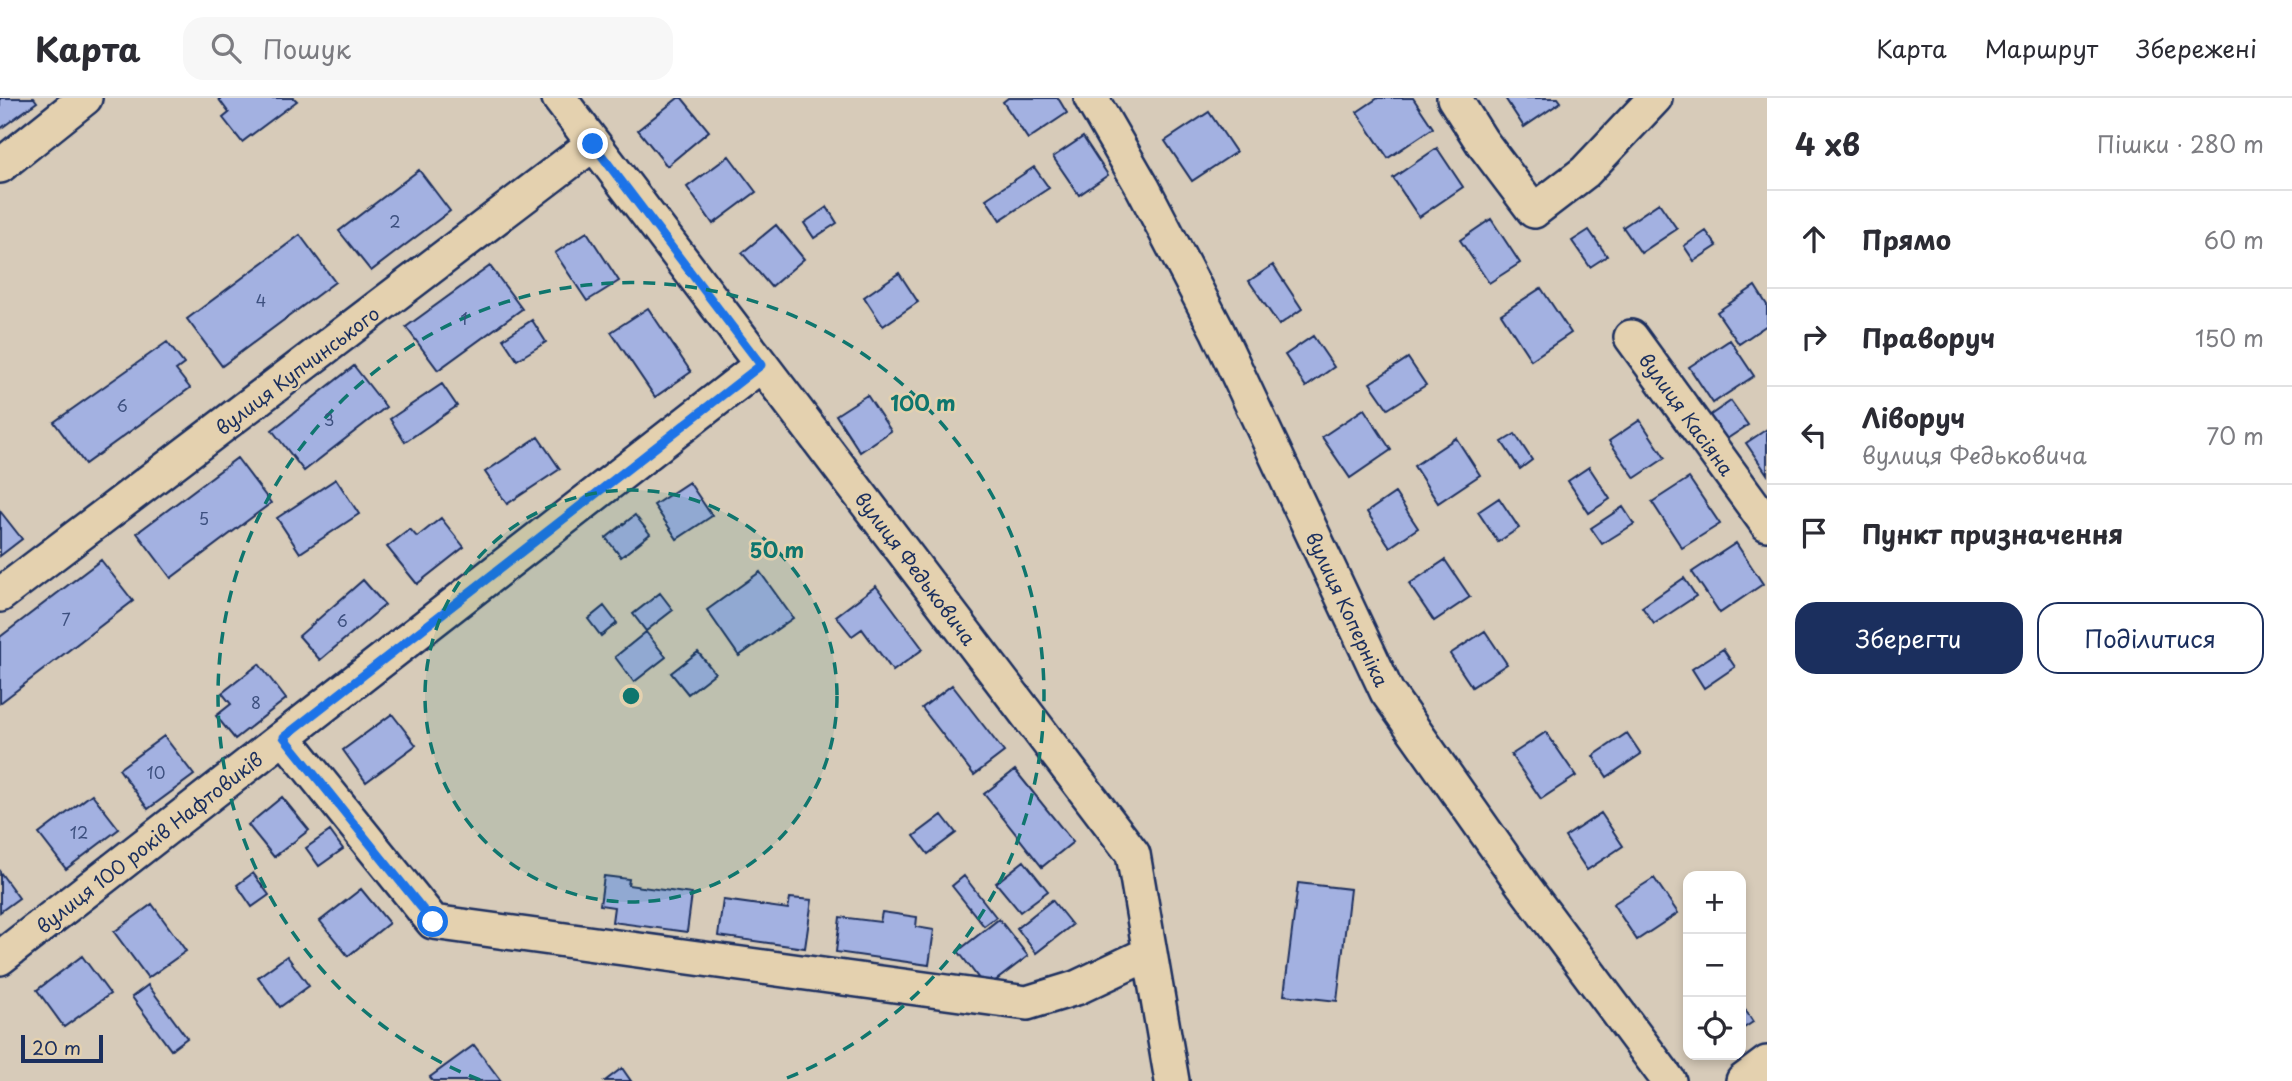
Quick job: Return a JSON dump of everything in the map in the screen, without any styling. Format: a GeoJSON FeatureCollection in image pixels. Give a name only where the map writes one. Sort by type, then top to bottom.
{"type":"FeatureCollection","features":[{"type":"Feature","properties":{"kind":"street"},"geometry":{"type":"LineString","coordinates":[[0,166],[85,98]]}},
{"type":"Feature","properties":{"kind":"street","name":"вулиця Федьковича"},"geometry":{"type":"LineString","coordinates":[[559,98],[1133,854],[1172,1081]]}},
{"type":"Feature","properties":{"kind":"street","name":"вулиця Коперніка"},"geometry":{"type":"LineString","coordinates":[[1091,98],[1143,188],[1217,330],[1387,692],[1523,885],[1669,1081]]}},
{"type":"Feature","properties":{"kind":"street"},"geometry":{"type":"LineString","coordinates":[[1454,98],[1482,142],[1534,211],[1585,172],[1655,98]]}},
{"type":"Feature","properties":{"kind":"street","name":"вулиця Купчинського"},"geometry":{"type":"LineString","coordinates":[[0,596],[593,144]]}},
{"type":"Feature","properties":{"kind":"street","name":"вулиця Касіяна"},"geometry":{"type":"LineString","coordinates":[[1631,337],[1767,524]]}},
{"type":"Feature","properties":{"kind":"street","name":"вулиця 100 років Нафтовиків"},"geometry":{"type":"LineString","coordinates":[[0,958],[761,365]]}},
{"type":"Feature","properties":{"kind":"street"},"geometry":{"type":"LineString","coordinates":[[284,737],[433,922],[1027,1003],[1076,988],[1150,953]]}},
{"type":"Feature","properties":{"kind":"street"},"geometry":{"type":"LineString","coordinates":[[1743,1081],[1767,1063]]}},
{"type":"Feature","properties":{"kind":"building"},"geometry":{"type":"Polygon","coordinates":[[[0,98],[34,98],[37,102],[0,129],[0,98]]]}},
{"type":"Feature","properties":{"kind":"building"},"geometry":{"type":"Polygon","coordinates":[[[218,98],[294,98],[297,101],[242,142],[223,118],[229,113],[218,98]]]}},
{"type":"Feature","properties":{"kind":"building"},"geometry":{"type":"Polygon","coordinates":[[[678,98],[682,98],[709,131],[667,166],[638,130],[678,98]]]}},
{"type":"Feature","properties":{"kind":"building"},"geometry":{"type":"Polygon","coordinates":[[[1008,98],[1058,98],[1067,113],[1028,139],[1003,102],[1008,98]]]}},
{"type":"Feature","properties":{"kind":"building"},"geometry":{"type":"Polygon","coordinates":[[[1378,98],[1413,98],[1433,128],[1388,158],[1357,112],[1378,98]]]}},
{"type":"Feature","properties":{"kind":"building"},"geometry":{"type":"Polygon","coordinates":[[[1505,98],[1558,98],[1561,102],[1524,127],[1505,98]]]}},
{"type":"Feature","properties":{"kind":"building"},"geometry":{"type":"Polygon","coordinates":[[[1209,112],[1236,152],[1192,181],[1165,141],[1209,112]]]}},
{"type":"Feature","properties":{"kind":"building"},"geometry":{"type":"Polygon","coordinates":[[[1083,137],[1108,175],[1079,195],[1053,157],[1083,137]]]}},
{"type":"Feature","properties":{"kind":"building"},"geometry":{"type":"Polygon","coordinates":[[[1437,148],[1463,187],[1419,217],[1393,178],[1437,148]]]}},
{"type":"Feature","properties":{"kind":"building"},"geometry":{"type":"Polygon","coordinates":[[[729,156],[756,192],[713,224],[687,187],[729,156]]]}},
{"type":"Feature","properties":{"kind":"building"},"geometry":{"type":"Polygon","coordinates":[[[1034,167],[1049,188],[1000,220],[986,199],[1034,167]]]}},
{"type":"Feature","properties":{"kind":"building"},"geometry":{"type":"Polygon","coordinates":[[[419,170],[450,211],[371,271],[339,231],[419,170]]]}},
{"type":"Feature","properties":{"kind":"building"},"geometry":{"type":"Polygon","coordinates":[[[1659,203],[1677,229],[1641,253],[1623,227],[1659,203]]]}},
{"type":"Feature","properties":{"kind":"building"},"geometry":{"type":"Polygon","coordinates":[[[827,207],[837,223],[814,238],[804,223],[827,207]]]}},
{"type":"Feature","properties":{"kind":"building"},"geometry":{"type":"Polygon","coordinates":[[[1491,219],[1520,263],[1489,283],[1460,240],[1491,219]]]}},
{"type":"Feature","properties":{"kind":"building"},"geometry":{"type":"Polygon","coordinates":[[[776,225],[804,259],[771,287],[742,253],[776,225]]]}},
{"type":"Feature","properties":{"kind":"building"},"geometry":{"type":"Polygon","coordinates":[[[1589,230],[1607,256],[1590,267],[1572,241],[1589,230]]]}},
{"type":"Feature","properties":{"kind":"building"},"geometry":{"type":"Polygon","coordinates":[[[1706,231],[1717,246],[1694,261],[1684,246],[1706,231]]]}},
{"type":"Feature","properties":{"kind":"building"},"geometry":{"type":"Polygon","coordinates":[[[587,232],[619,281],[587,301],[555,253],[587,232]]]}},
{"type":"Feature","properties":{"kind":"building"},"geometry":{"type":"Polygon","coordinates":[[[300,235],[335,282],[222,366],[187,319],[300,235]]]}},
{"type":"Feature","properties":{"kind":"building"},"geometry":{"type":"Polygon","coordinates":[[[1273,265],[1302,309],[1279,325],[1249,281],[1273,265]]]}},
{"type":"Feature","properties":{"kind":"building"},"geometry":{"type":"Polygon","coordinates":[[[490,266],[522,309],[438,370],[406,327],[490,266]]]}},
{"type":"Feature","properties":{"kind":"building"},"geometry":{"type":"Polygon","coordinates":[[[899,273],[918,302],[883,326],[864,297],[899,273]]]}},
{"type":"Feature","properties":{"kind":"building"},"geometry":{"type":"Polygon","coordinates":[[[1755,286],[1767,305],[1767,325],[1739,344],[1717,312],[1755,286]]]}},
{"type":"Feature","properties":{"kind":"building"},"geometry":{"type":"Polygon","coordinates":[[[1541,288],[1571,333],[1531,360],[1501,314],[1541,288]]]}},
{"type":"Feature","properties":{"kind":"building"},"geometry":{"type":"Polygon","coordinates":[[[648,308],[691,372],[655,397],[611,332],[648,308]]]}},
{"type":"Feature","properties":{"kind":"building"},"geometry":{"type":"Polygon","coordinates":[[[532,320],[546,342],[517,360],[503,339],[532,320]]]}},
{"type":"Feature","properties":{"kind":"building"},"geometry":{"type":"Polygon","coordinates":[[[1313,336],[1334,367],[1306,387],[1285,355],[1313,336]]]}},
{"type":"Feature","properties":{"kind":"building"},"geometry":{"type":"Polygon","coordinates":[[[1730,340],[1754,376],[1713,403],[1689,367],[1730,340]]]}},
{"type":"Feature","properties":{"kind":"building"},"geometry":{"type":"Polygon","coordinates":[[[167,342],[184,364],[176,370],[190,388],[85,464],[54,422],[167,342]]]}},
{"type":"Feature","properties":{"kind":"building"},"geometry":{"type":"Polygon","coordinates":[[[1408,358],[1426,385],[1388,409],[1370,383],[1408,358]]]}},
{"type":"Feature","properties":{"kind":"building"},"geometry":{"type":"Polygon","coordinates":[[[354,366],[386,407],[304,471],[272,430],[354,366]]]}},
{"type":"Feature","properties":{"kind":"building"},"geometry":{"type":"Polygon","coordinates":[[[442,384],[457,406],[405,442],[390,419],[442,384]]]}},
{"type":"Feature","properties":{"kind":"building"},"geometry":{"type":"Polygon","coordinates":[[[867,395],[891,431],[860,452],[836,415],[867,395]]]}},
{"type":"Feature","properties":{"kind":"building"},"geometry":{"type":"Polygon","coordinates":[[[1731,401],[1748,425],[1719,444],[1703,420],[1731,401]]]}},
{"type":"Feature","properties":{"kind":"building"},"geometry":{"type":"Polygon","coordinates":[[[1364,409],[1391,450],[1350,478],[1322,437],[1364,409]]]}},
{"type":"Feature","properties":{"kind":"building"},"geometry":{"type":"Polygon","coordinates":[[[1640,420],[1665,458],[1635,478],[1609,441],[1640,420]]]}},
{"type":"Feature","properties":{"kind":"building"},"geometry":{"type":"Polygon","coordinates":[[[1767,429],[1767,474],[1746,443],[1767,429]]]}},
{"type":"Feature","properties":{"kind":"building"},"geometry":{"type":"Polygon","coordinates":[[[1515,434],[1532,460],[1520,469],[1502,442],[1515,434]]]}},
{"type":"Feature","properties":{"kind":"building"},"geometry":{"type":"Polygon","coordinates":[[[538,437],[560,469],[507,504],[485,472],[538,437]]]}},
{"type":"Feature","properties":{"kind":"building"},"geometry":{"type":"Polygon","coordinates":[[[1456,438],[1480,475],[1438,503],[1414,466],[1456,438]]]}},
{"type":"Feature","properties":{"kind":"building"},"geometry":{"type":"Polygon","coordinates":[[[237,458],[271,503],[171,578],[137,533],[237,458]]]}},
{"type":"Feature","properties":{"kind":"building"},"geometry":{"type":"Polygon","coordinates":[[[1589,467],[1610,499],[1589,513],[1568,481],[1589,467]]]}},
{"type":"Feature","properties":{"kind":"building"},"geometry":{"type":"Polygon","coordinates":[[[1689,478],[1720,524],[1682,548],[1652,502],[1689,478]]]}},
{"type":"Feature","properties":{"kind":"building"},"geometry":{"type":"Polygon","coordinates":[[[336,479],[359,514],[300,553],[277,518],[336,479]]]}},
{"type":"Feature","properties":{"kind":"building"},"geometry":{"type":"Polygon","coordinates":[[[689,482],[712,516],[677,539],[654,505],[689,482]]]}},
{"type":"Feature","properties":{"kind":"building"},"geometry":{"type":"Polygon","coordinates":[[[1395,493],[1418,528],[1390,547],[1367,512],[1395,493]]]}},
{"type":"Feature","properties":{"kind":"building"},"geometry":{"type":"Polygon","coordinates":[[[1499,498],[1519,528],[1498,542],[1478,512],[1499,498]]]}},
{"type":"Feature","properties":{"kind":"building"},"geometry":{"type":"Polygon","coordinates":[[[1623,507],[1634,524],[1602,544],[1591,528],[1623,507]]]}},
{"type":"Feature","properties":{"kind":"building"},"geometry":{"type":"Polygon","coordinates":[[[0,511],[22,539],[0,556],[0,511]]]}},
{"type":"Feature","properties":{"kind":"building"},"geometry":{"type":"Polygon","coordinates":[[[635,515],[650,534],[621,557],[606,538],[635,515]]]}},
{"type":"Feature","properties":{"kind":"building"},"geometry":{"type":"Polygon","coordinates":[[[441,518],[464,547],[417,584],[387,547],[410,529],[417,537],[441,518]]]}},
{"type":"Feature","properties":{"kind":"building"},"geometry":{"type":"Polygon","coordinates":[[[1736,543],[1763,584],[1720,613],[1692,572],[1736,543]]]}},
{"type":"Feature","properties":{"kind":"building"},"geometry":{"type":"Polygon","coordinates":[[[101,560],[133,601],[0,703],[0,637],[101,560]]]}},
{"type":"Feature","properties":{"kind":"building"},"geometry":{"type":"Polygon","coordinates":[[[1445,560],[1470,597],[1434,621],[1409,584],[1445,560]]]}},
{"type":"Feature","properties":{"kind":"building"},"geometry":{"type":"Polygon","coordinates":[[[760,572],[793,618],[739,656],[707,610],[760,572]]]}},
{"type":"Feature","properties":{"kind":"building"},"geometry":{"type":"Polygon","coordinates":[[[1684,578],[1696,596],[1654,624],[1642,607],[1684,578]]]}},
{"type":"Feature","properties":{"kind":"building"},"geometry":{"type":"Polygon","coordinates":[[[363,580],[385,605],[320,660],[299,636],[363,580]]]}},
{"type":"Feature","properties":{"kind":"building"},"geometry":{"type":"Polygon","coordinates":[[[876,586],[923,649],[893,671],[862,629],[852,636],[836,616],[876,586]]]}},
{"type":"Feature","properties":{"kind":"building"},"geometry":{"type":"Polygon","coordinates":[[[660,593],[673,610],[646,631],[633,614],[660,593]]]}},
{"type":"Feature","properties":{"kind":"building"},"geometry":{"type":"Polygon","coordinates":[[[604,606],[617,623],[601,636],[588,619],[604,606]]]}},
{"type":"Feature","properties":{"kind":"building"},"geometry":{"type":"Polygon","coordinates":[[[1485,631],[1507,664],[1472,687],[1450,654],[1485,631]]]}},
{"type":"Feature","properties":{"kind":"building"},"geometry":{"type":"Polygon","coordinates":[[[646,632],[666,657],[634,682],[615,657],[646,632]]]}},
{"type":"Feature","properties":{"kind":"building"},"geometry":{"type":"Polygon","coordinates":[[[1723,649],[1735,667],[1704,688],[1692,669],[1723,649]]]}},
{"type":"Feature","properties":{"kind":"building"},"geometry":{"type":"Polygon","coordinates":[[[698,652],[715,673],[688,694],[671,673],[698,652]]]}},
{"type":"Feature","properties":{"kind":"building"},"geometry":{"type":"Polygon","coordinates":[[[259,664],[286,699],[235,739],[216,716],[231,704],[222,693],[259,664]]]}},
{"type":"Feature","properties":{"kind":"building"},"geometry":{"type":"Polygon","coordinates":[[[952,685],[1004,752],[974,775],[922,708],[952,685]]]}},
{"type":"Feature","properties":{"kind":"building"},"geometry":{"type":"Polygon","coordinates":[[[392,714],[416,745],[366,782],[343,750],[392,714]]]}},
{"type":"Feature","properties":{"kind":"building"},"geometry":{"type":"Polygon","coordinates":[[[1546,732],[1576,776],[1541,799],[1511,755],[1546,732]]]}},
{"type":"Feature","properties":{"kind":"building"},"geometry":{"type":"Polygon","coordinates":[[[1627,733],[1641,754],[1607,777],[1593,756],[1627,733]]]}},
{"type":"Feature","properties":{"kind":"building"},"geometry":{"type":"Polygon","coordinates":[[[164,736],[194,775],[148,809],[119,769],[164,736]]]}},
{"type":"Feature","properties":{"kind":"building"},"geometry":{"type":"Polygon","coordinates":[[[1015,770],[1073,842],[1042,867],[984,794],[1015,770]]]}},
{"type":"Feature","properties":{"kind":"building"},"geometry":{"type":"Polygon","coordinates":[[[92,794],[119,829],[66,869],[39,834],[92,794]]]}},
{"type":"Feature","properties":{"kind":"building"},"geometry":{"type":"Polygon","coordinates":[[[282,797],[309,830],[274,857],[248,825],[282,797]]]}},
{"type":"Feature","properties":{"kind":"building"},"geometry":{"type":"Polygon","coordinates":[[[1601,813],[1623,846],[1587,870],[1565,837],[1601,813]]]}},
{"type":"Feature","properties":{"kind":"building"},"geometry":{"type":"Polygon","coordinates":[[[942,815],[956,833],[928,854],[914,836],[942,815]]]}},
{"type":"Feature","properties":{"kind":"building"},"geometry":{"type":"Polygon","coordinates":[[[330,831],[343,849],[319,866],[306,848],[330,831]]]}},
{"type":"Feature","properties":{"kind":"building"},"geometry":{"type":"Polygon","coordinates":[[[1024,861],[1048,891],[1020,912],[996,883],[1024,861]]]}},
{"type":"Feature","properties":{"kind":"building"},"geometry":{"type":"Polygon","coordinates":[[[0,872],[19,898],[0,912],[0,872]]]}},
{"type":"Feature","properties":{"kind":"building"},"geometry":{"type":"Polygon","coordinates":[[[253,873],[269,895],[252,907],[237,885],[253,873]]]}},
{"type":"Feature","properties":{"kind":"building"},"geometry":{"type":"Polygon","coordinates":[[[604,876],[629,879],[628,885],[692,894],[687,932],[612,922],[614,907],[600,905],[604,876]]]}},
{"type":"Feature","properties":{"kind":"building"},"geometry":{"type":"Polygon","coordinates":[[[964,876],[996,917],[984,926],[952,886],[964,876]]]}},
{"type":"Feature","properties":{"kind":"building"},"geometry":{"type":"Polygon","coordinates":[[[1654,878],[1678,913],[1637,940],[1613,904],[1654,878]]]}},
{"type":"Feature","properties":{"kind":"building"},"geometry":{"type":"Polygon","coordinates":[[[1298,883],[1350,889],[1337,1001],[1284,995],[1298,883]]]}},
{"type":"Feature","properties":{"kind":"building"},"geometry":{"type":"Polygon","coordinates":[[[361,889],[389,923],[348,956],[320,921],[361,889]]]}},
{"type":"Feature","properties":{"kind":"building"},"geometry":{"type":"Polygon","coordinates":[[[790,898],[812,900],[805,948],[718,936],[723,900],[788,909],[790,898]]]}},
{"type":"Feature","properties":{"kind":"building"},"geometry":{"type":"Polygon","coordinates":[[[1052,900],[1072,925],[1036,953],[1017,928],[1052,900]]]}},
{"type":"Feature","properties":{"kind":"building"},"geometry":{"type":"Polygon","coordinates":[[[152,904],[186,951],[148,978],[114,932],[152,904]]]}},
{"type":"Feature","properties":{"kind":"building"},"geometry":{"type":"Polygon","coordinates":[[[882,912],[917,917],[916,927],[934,930],[929,965],[836,952],[840,917],[880,922],[882,912]]]}},
{"type":"Feature","properties":{"kind":"building"},"geometry":{"type":"Polygon","coordinates":[[[999,919],[1028,956],[986,988],[958,951],[999,919]]]}},
{"type":"Feature","properties":{"kind":"building"},"geometry":{"type":"Polygon","coordinates":[[[82,956],[110,994],[64,1027],[37,990],[82,956]]]}},
{"type":"Feature","properties":{"kind":"building"},"geometry":{"type":"Polygon","coordinates":[[[287,956],[309,986],[280,1007],[258,977],[287,956]]]}},
{"type":"Feature","properties":{"kind":"building"},"geometry":{"type":"Polygon","coordinates":[[[148,985],[187,1038],[171,1050],[132,997],[148,985]]]}},
{"type":"Feature","properties":{"kind":"building"},"geometry":{"type":"Polygon","coordinates":[[[1746,1011],[1753,1022],[1746,1027],[1746,1011]]]}},
{"type":"Feature","properties":{"kind":"building"},"geometry":{"type":"Polygon","coordinates":[[[474,1045],[501,1081],[433,1081],[430,1077],[474,1045]]]}},
{"type":"Feature","properties":{"kind":"building"},"geometry":{"type":"Polygon","coordinates":[[[622,1068],[631,1081],[605,1081],[622,1068]]]}},
{"type":"Feature","properties":{"kind":"route"},"geometry":{"type":"LineString","coordinates":[[433,922],[284,737],[761,365],[593,144]]}}]}
